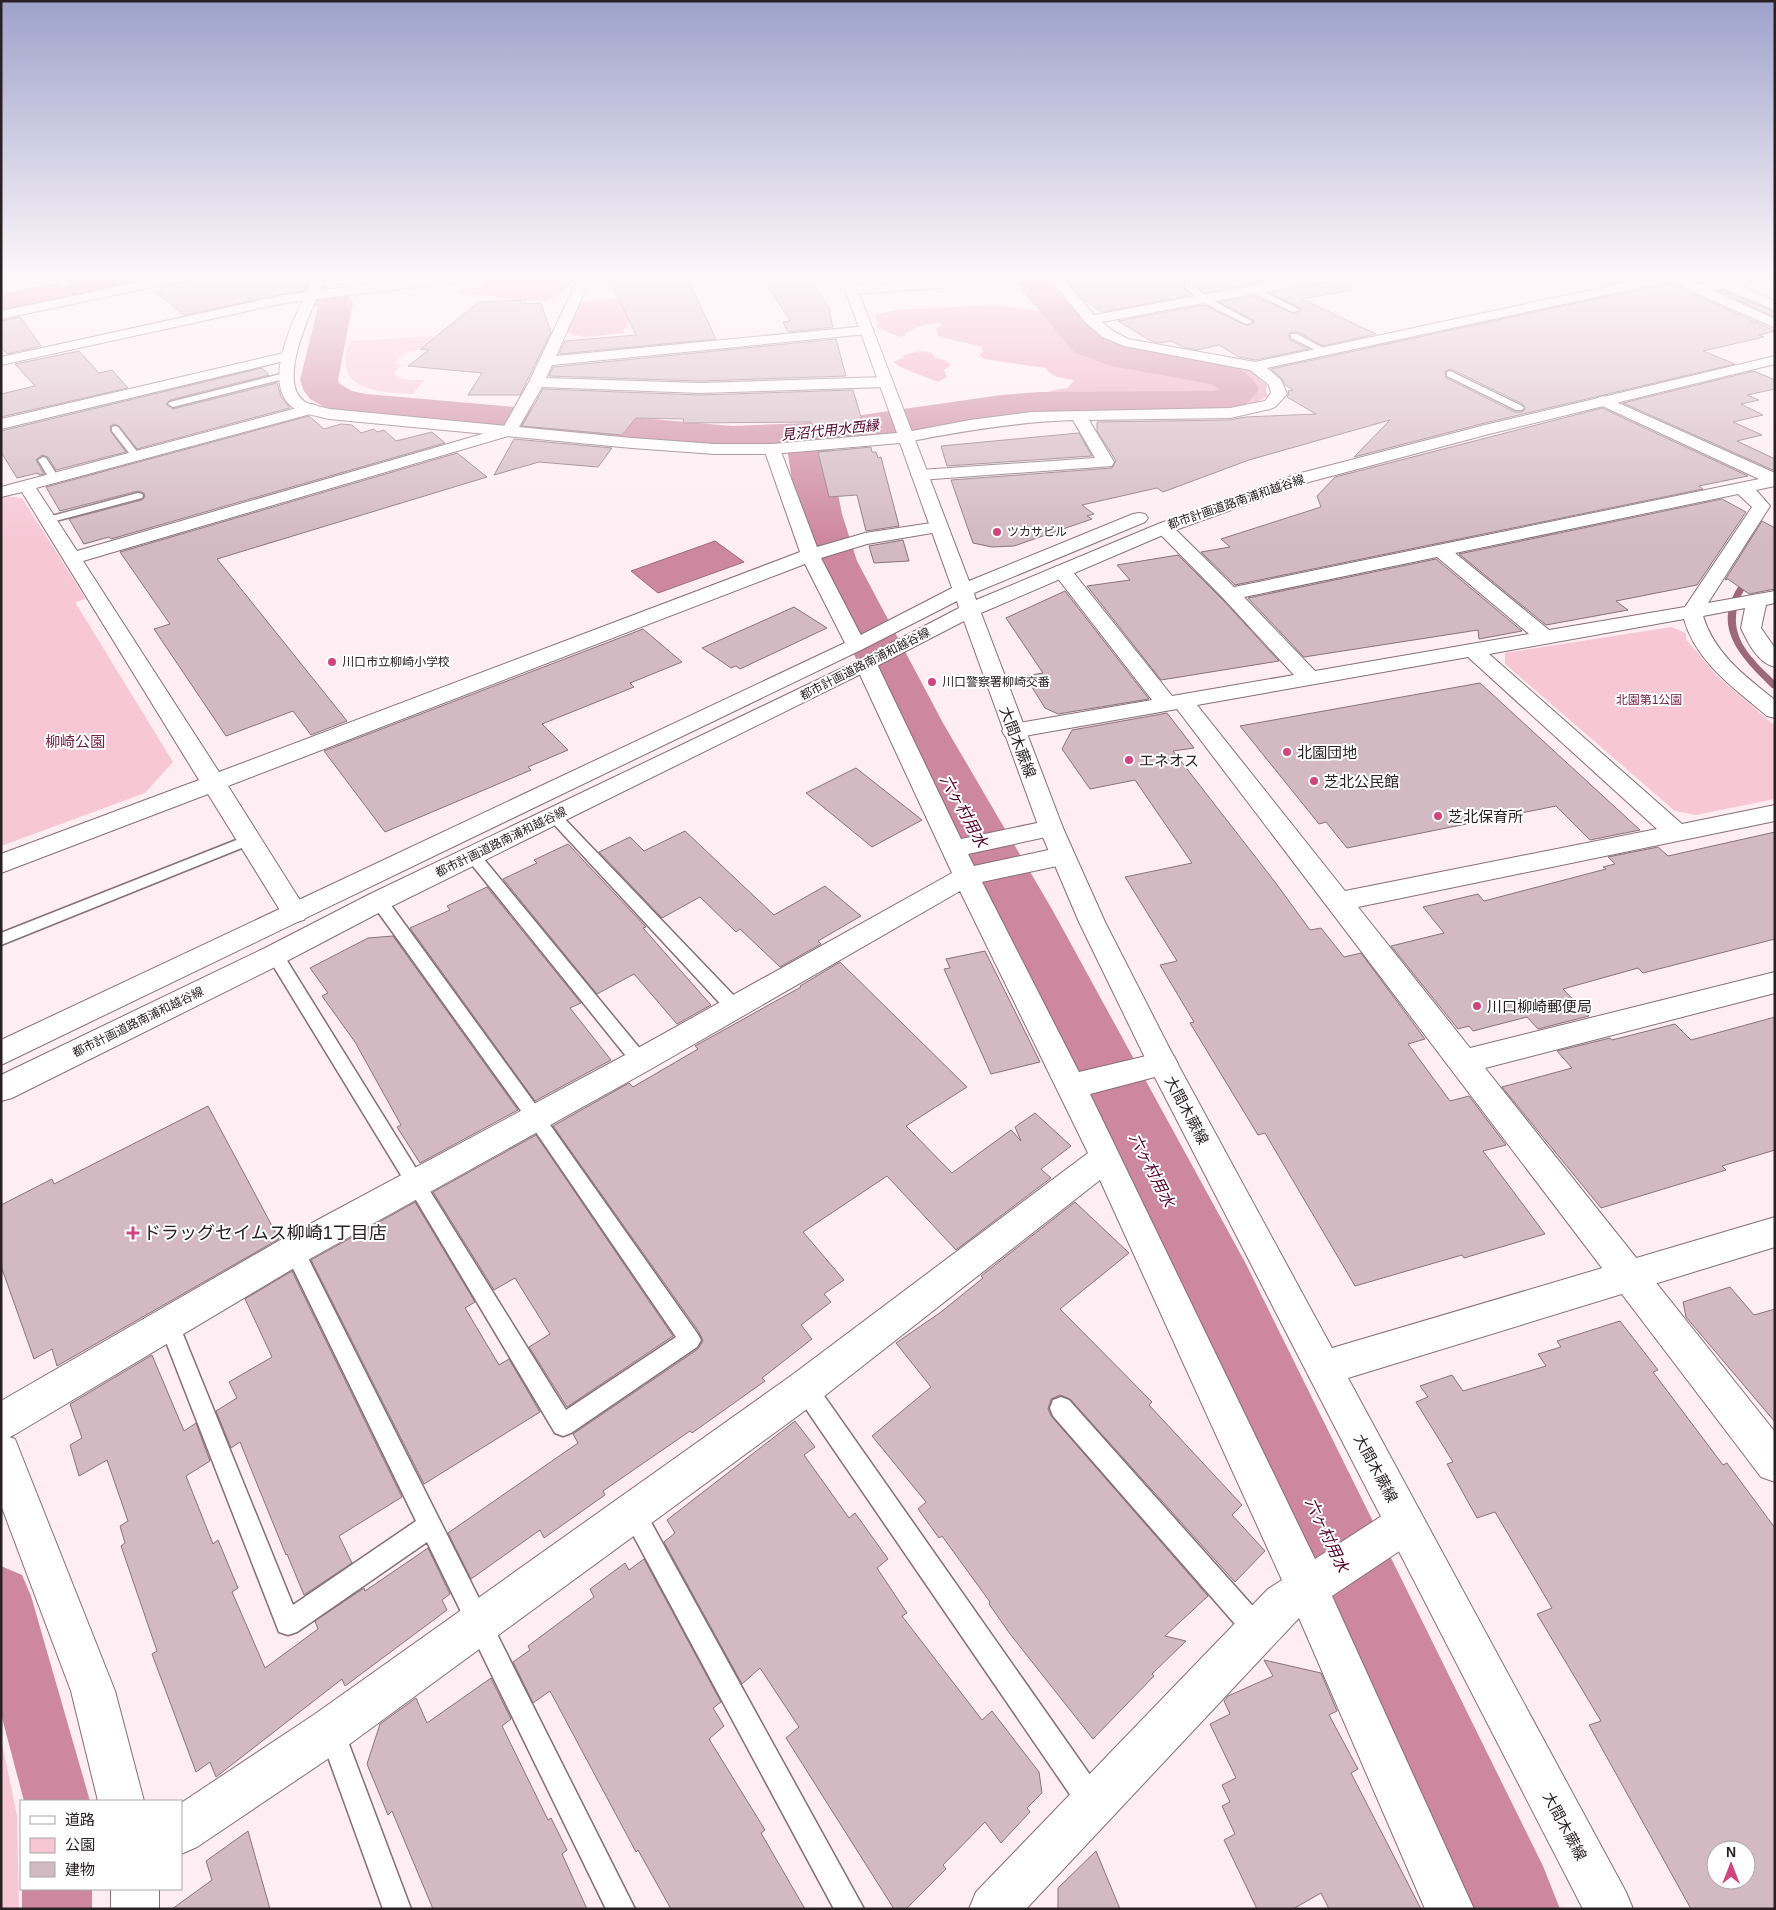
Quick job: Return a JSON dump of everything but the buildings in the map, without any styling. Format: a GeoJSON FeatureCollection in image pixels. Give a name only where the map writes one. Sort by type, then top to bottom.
{"type":"FeatureCollection","features":[{"type":"Feature","properties":{"kind":"street"},"geometry":{"type":"LineString","coordinates":[[1,424],[254,364]]}},
{"type":"Feature","properties":{"kind":"street"},"geometry":{"type":"LineString","coordinates":[[287,364],[285,376],[289,395],[298,404],[329,414],[510,429],[677,446],[772,449],[820,445],[903,427],[970,425],[1032,417],[1230,414],[1270,404],[1279,394],[1276,383],[1255,366]]}},
{"type":"Feature","properties":{"kind":"street"},"geometry":{"type":"LineString","coordinates":[[72,558],[510,429],[537,382],[545,364]]}},
{"type":"Feature","properties":{"kind":"street","name":"大間木蕨線"},"geometry":{"type":"LineString","coordinates":[[879,364],[1056,842],[1092,922],[1163,1064],[1609,1909]]}},
{"type":"Feature","properties":{"kind":"street"},"geometry":{"type":"LineString","coordinates":[[1244,364],[1255,366],[1264,364]]}},
{"type":"Feature","properties":{"kind":"street","name":"都市計画道路南浦和越谷線"},"geometry":{"type":"LineString","coordinates":[[1285,467],[1342,451],[1700,364]]}},
{"type":"Feature","properties":{"kind":"street","name":"都市計画道路南浦和越谷線"},"geometry":{"type":"LineString","coordinates":[[1,1089],[554,816],[966,601],[1157,521],[1303,478],[1603,401],[1758,364]]}},
{"type":"Feature","properties":{"kind":"street"},"geometry":{"type":"LineString","coordinates":[[537,382],[700,388],[885,382]]}},
{"type":"Feature","properties":{"kind":"street"},"geometry":{"type":"LineString","coordinates":[[1603,401],[1775,480]]}},
{"type":"Feature","properties":{"kind":"street"},"geometry":{"type":"LineString","coordinates":[[1,492],[312,409]]}},
{"type":"Feature","properties":{"kind":"street"},"geometry":{"type":"LineString","coordinates":[[920,475],[1106,462],[1078,415]]}},
{"type":"Feature","properties":{"kind":"street"},"geometry":{"type":"LineString","coordinates":[[772,449],[814,554],[960,862],[1106,1157],[1307,1588],[1450,1909]]}},
{"type":"Feature","properties":{"kind":"street"},"geometry":{"type":"LineString","coordinates":[[1230,594],[1775,480]]}},
{"type":"Feature","properties":{"kind":"street"},"geometry":{"type":"LineString","coordinates":[[26,485],[294,913]]}},
{"type":"Feature","properties":{"kind":"street"},"geometry":{"type":"LineString","coordinates":[[1740,488],[1750,494],[1766,511],[1724,561],[1692,612],[1694,626],[1703,642],[1720,663],[1762,688],[1775,711]]}},
{"type":"Feature","properties":{"kind":"street"},"geometry":{"type":"LineString","coordinates":[[1157,521],[1230,594],[1310,679]]}},
{"type":"Feature","properties":{"kind":"street","name":"都市計画道路南浦和越谷線"},"geometry":{"type":"LineString","coordinates":[[966,601],[1062,571],[1157,521]]}},
{"type":"Feature","properties":{"kind":"street"},"geometry":{"type":"LineString","coordinates":[[1,864],[814,554],[873,537],[938,527]]}},
{"type":"Feature","properties":{"kind":"street"},"geometry":{"type":"LineString","coordinates":[[1441,551],[1546,638]]}},
{"type":"Feature","properties":{"kind":"street"},"geometry":{"type":"LineString","coordinates":[[1062,571],[1175,703],[1338,902],[1775,1463]]}},
{"type":"Feature","properties":{"kind":"street"},"geometry":{"type":"LineString","coordinates":[[1014,731],[1759,600],[1751,628],[1760,645],[1775,661]]}},
{"type":"Feature","properties":{"kind":"street"},"geometry":{"type":"LineString","coordinates":[[1472,650],[1678,834]]}},
{"type":"Feature","properties":{"kind":"street","name":"都市計画道路南浦和越谷線"},"geometry":{"type":"LineString","coordinates":[[1,1053],[294,913],[861,655]]}},
{"type":"Feature","properties":{"kind":"street"},"geometry":{"type":"LineString","coordinates":[[1338,902],[1775,813]]}},
{"type":"Feature","properties":{"kind":"street"},"geometry":{"type":"LineString","coordinates":[[1,1422],[294,1250],[640,1061],[734,1007],[960,862],[1056,842]]}},
{"type":"Feature","properties":{"kind":"street"},"geometry":{"type":"LineString","coordinates":[[1463,1062],[1775,982]]}},
{"type":"Feature","properties":{"kind":"street"},"geometry":{"type":"LineString","coordinates":[[1071,1086],[1163,1064]]}},
{"type":"Feature","properties":{"kind":"street"},"geometry":{"type":"LineString","coordinates":[[182,1830],[331,1730],[805,1388],[1106,1157]]}},
{"type":"Feature","properties":{"kind":"street"},"geometry":{"type":"LineString","coordinates":[[1323,1368],[1775,1232]]}},
{"type":"Feature","properties":{"kind":"street"},"geometry":{"type":"LineString","coordinates":[[1,1453],[93,1691],[120,1800]]}},
{"type":"Feature","properties":{"kind":"street"},"geometry":{"type":"LineString","coordinates":[[1012,1900],[1093,1803],[1284,1604],[1406,1524]]}},
{"type":"Feature","properties":{"kind":"street"},"geometry":{"type":"LineString","coordinates":[[135,1890],[135,1909]]}},
{"type":"Feature","properties":{"kind":"lane"},"geometry":{"type":"LineString","coordinates":[[1450,374],[1519,408]]}},
{"type":"Feature","properties":{"kind":"lane"},"geometry":{"type":"LineString","coordinates":[[173,404],[285,376]]}},
{"type":"Feature","properties":{"kind":"lane"},"geometry":{"type":"LineString","coordinates":[[115,429],[136,456]]}},
{"type":"Feature","properties":{"kind":"lane"},"geometry":{"type":"LineString","coordinates":[[43,460],[54,478]]}},
{"type":"Feature","properties":{"kind":"lane"},"geometry":{"type":"LineString","coordinates":[[48,520],[138,496]]}},
{"type":"Feature","properties":{"kind":"lane"},"geometry":{"type":"LineString","coordinates":[[554,816],[734,1007]]}},
{"type":"Feature","properties":{"kind":"lane"},"geometry":{"type":"LineString","coordinates":[[1,939],[249,840]]}},
{"type":"Feature","properties":{"kind":"lane"},"geometry":{"type":"LineString","coordinates":[[473,856],[640,1061]]}},
{"type":"Feature","properties":{"kind":"lane"},"geometry":{"type":"LineString","coordinates":[[274,955],[417,1184],[562,1425],[690,1340],[535,1117],[379,901]]}},
{"type":"Feature","properties":{"kind":"lane"},"geometry":{"type":"LineString","coordinates":[[294,1250],[621,1909]]}},
{"type":"Feature","properties":{"kind":"lane"},"geometry":{"type":"LineString","coordinates":[[169,1324],[288,1623],[431,1524]]}},
{"type":"Feature","properties":{"kind":"lane"},"geometry":{"type":"LineString","coordinates":[[805,1388],[1093,1803]]}},
{"type":"Feature","properties":{"kind":"lane"},"geometry":{"type":"LineString","coordinates":[[1061,1408],[1258,1631]]}},
{"type":"Feature","properties":{"kind":"lane"},"geometry":{"type":"LineString","coordinates":[[633,1512],[850,1909]]}},
{"type":"Feature","properties":{"kind":"lane"},"geometry":{"type":"LineString","coordinates":[[331,1730],[397,1909]]}},
{"type":"Feature","properties":{"kind":"green space"},"geometry":{"type":"Polygon","coordinates":[[[346,364],[400,364],[402,365],[394,373],[397,376],[408,380],[424,380],[413,394],[386,392],[361,385],[352,379],[346,370],[346,364]]]}},
{"type":"Feature","properties":{"kind":"green space","name":"柳崎公園"},"geometry":{"type":"Polygon","coordinates":[[[1,497],[22,498],[86,599],[75,602],[173,762],[145,793],[1,846],[1,497]]]}},
{"type":"Feature","properties":{"kind":"green space","name":"北園第1公園"},"geometry":{"type":"Polygon","coordinates":[[[1671,627],[1686,633],[1686,639],[1716,675],[1775,726],[1775,799],[1696,815],[1675,811],[1505,664],[1505,653],[1671,627]]]}},
{"type":"Feature","properties":{"kind":"green space"},"geometry":{"type":"Polygon","coordinates":[[[1,1738],[17,1816],[19,1909],[1,1909],[1,1738]]]}},
{"type":"Feature","properties":{"kind":"shaded area"},"geometry":{"type":"Polygon","coordinates":[[[896,364],[951,365],[944,370],[947,377],[938,382],[896,364]]]}},
{"type":"Feature","properties":{"kind":"shaded area"},"geometry":{"type":"Polygon","coordinates":[[[1019,364],[1226,364],[1255,372],[1260,380],[1267,385],[1268,396],[1257,402],[1225,407],[1096,409],[1037,407],[1030,400],[1054,390],[1068,388],[1074,380],[1054,376],[1046,368],[1019,364]]]}},
{"type":"Feature","properties":{"kind":"shaded area"},"geometry":{"type":"Polygon","coordinates":[[[715,541],[744,562],[658,593],[631,571],[715,541]]]}},
{"type":"Feature","properties":{"kind":"waterway","name":"見沼代用水西縁"},"geometry":{"type":"LineString","coordinates":[[323,364],[319,380],[323,391],[338,399],[365,406],[732,438],[806,435]]}},
{"type":"Feature","properties":{"kind":"waterway","name":"見沼代用水西縁"},"geometry":{"type":"LineString","coordinates":[[806,435],[1001,407],[1040,404],[1213,403],[1229,399],[1240,388],[1229,378],[1220,374],[1162,364]]}},
{"type":"Feature","properties":{"kind":"waterway","name":"六ヶ村用水"},"geometry":{"type":"LineString","coordinates":[[806,435],[819,514],[833,561],[915,723],[1020,911],[1215,1292],[1500,1909]]}},
{"type":"Feature","properties":{"kind":"waterway"},"geometry":{"type":"LineString","coordinates":[[1750,576],[1738,593],[1732,611],[1734,635],[1746,656],[1775,686]]}},
{"type":"Feature","properties":{"kind":"waterway"},"geometry":{"type":"LineString","coordinates":[[1,1596],[57,1800]]}},
{"type":"Feature","properties":{"kind":"waterway"},"geometry":{"type":"LineString","coordinates":[[57,1890],[57,1909]]}},
{"type":"Feature","properties":{"kind":"place","name":"ツカサビル"},"geometry":{"type":"Point","coordinates":[997,532]}},
{"type":"Feature","properties":{"kind":"place","name":"川口市立柳崎小学校"},"geometry":{"type":"Point","coordinates":[332,662]}},
{"type":"Feature","properties":{"kind":"place","name":"川口警察署柳崎交番"},"geometry":{"type":"Point","coordinates":[932,682]}},
{"type":"Feature","properties":{"kind":"place","name":"北園団地"},"geometry":{"type":"Point","coordinates":[1287,752]}},
{"type":"Feature","properties":{"kind":"place","name":"エネオス"},"geometry":{"type":"Point","coordinates":[1129,760]}},
{"type":"Feature","properties":{"kind":"place","name":"芝北公民館"},"geometry":{"type":"Point","coordinates":[1314,781]}},
{"type":"Feature","properties":{"kind":"place","name":"芝北保育所"},"geometry":{"type":"Point","coordinates":[1438,816]}},
{"type":"Feature","properties":{"kind":"place","name":"川口柳崎郵便局"},"geometry":{"type":"Point","coordinates":[1477,1006]}},
{"type":"Feature","properties":{"kind":"place","name":"ドラッグセイムス柳崎1丁目店"},"geometry":{"type":"Point","coordinates":[133,1233]}}]}
